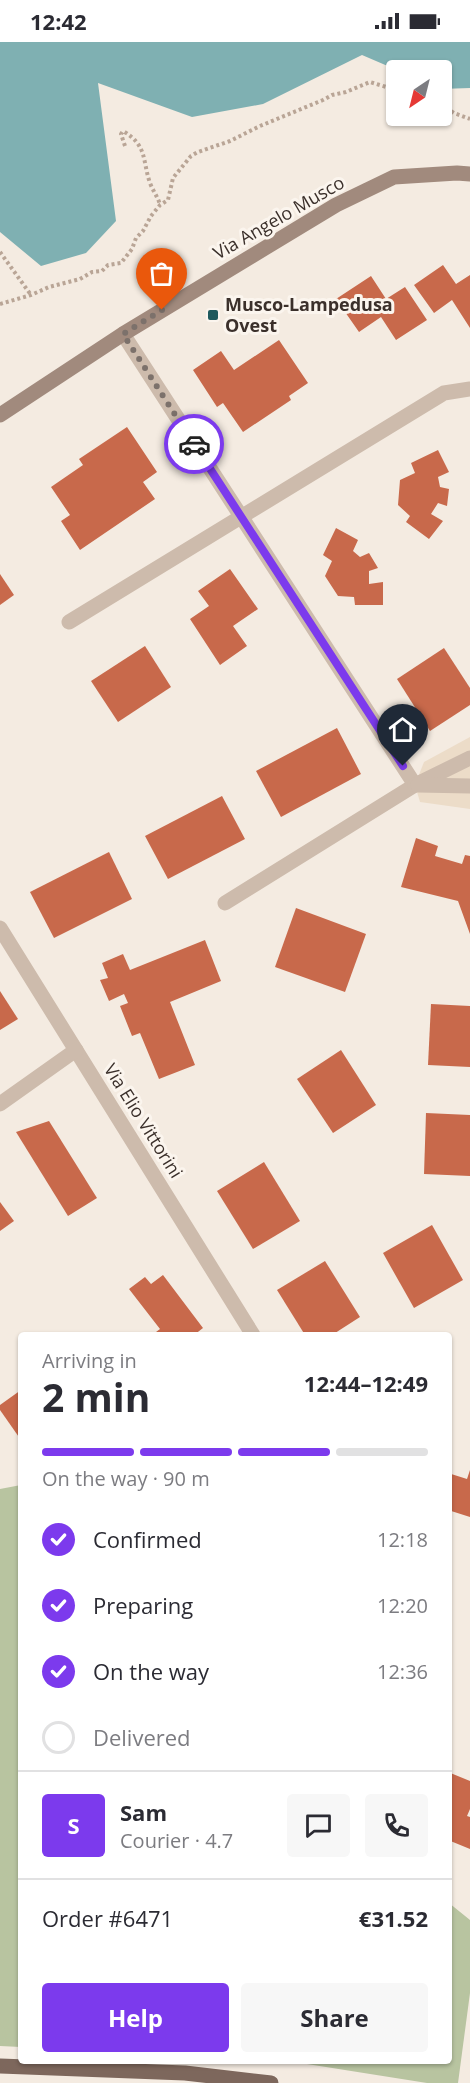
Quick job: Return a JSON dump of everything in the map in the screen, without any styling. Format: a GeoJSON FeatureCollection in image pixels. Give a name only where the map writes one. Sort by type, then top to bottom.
{"type":"FeatureCollection","features":[{"type":"Feature","properties":{"kind":"main road","name":"Via Angelo Musco"},"geometry":{"type":"LineString","coordinates":[[0,415],[123,334],[336,205],[393,177],[470,174]]}},
{"type":"Feature","properties":{"kind":"main road"},"geometry":{"type":"LineString","coordinates":[[0,2066],[185,2073],[271,2083]]}},
{"type":"Feature","properties":{"kind":"street"},"geometry":{"type":"LineString","coordinates":[[123,334],[415,785]]}},
{"type":"Feature","properties":{"kind":"street"},"geometry":{"type":"LineString","coordinates":[[69,622],[444,393],[470,389]]}},
{"type":"Feature","properties":{"kind":"street"},"geometry":{"type":"LineString","coordinates":[[225,903],[415,785],[470,758]]}},
{"type":"Feature","properties":{"kind":"street"},"geometry":{"type":"LineString","coordinates":[[415,785],[470,786]]}},
{"type":"Feature","properties":{"kind":"street","name":"Via Elio Vittorini"},"geometry":{"type":"LineString","coordinates":[[0,928],[252,1332]]}},
{"type":"Feature","properties":{"kind":"street"},"geometry":{"type":"LineString","coordinates":[[0,1104],[76,1050]]}},
{"type":"Feature","properties":{"kind":"path"},"geometry":{"type":"LineString","coordinates":[[0,304],[31,295],[48,287],[80,279],[92,272],[102,271],[108,265],[121,263],[151,216],[160,205],[168,200],[173,178],[185,161],[198,152],[230,141],[332,95],[357,88],[363,83],[370,82],[386,87]]}},
{"type":"Feature","properties":{"kind":"path"},"geometry":{"type":"LineString","coordinates":[[452,112],[470,119]]}},
{"type":"Feature","properties":{"kind":"path"},"geometry":{"type":"LineString","coordinates":[[124,146],[121,134],[123,131],[133,138],[145,155],[149,180],[160,205]]}},
{"type":"Feature","properties":{"kind":"path"},"geometry":{"type":"LineString","coordinates":[[0,252],[31,295]]}},
{"type":"Feature","properties":{"kind":"green space"},"geometry":{"type":"Polygon","coordinates":[[[18,1486],[18,2047],[0,2046],[0,1489],[18,1486]]]}},
{"type":"Feature","properties":{"kind":"green space"},"geometry":{"type":"Polygon","coordinates":[[[452,1905],[470,1920],[470,1993],[458,2083],[427,2083],[307,2064],[452,2064],[452,1905]]]}},
{"type":"Feature","properties":{"kind":"shaded area"},"geometry":{"type":"Polygon","coordinates":[[[470,737],[470,809],[420,802],[415,785],[424,762],[470,737]]]}},
{"type":"Feature","properties":{"kind":"water"},"geometry":{"type":"Polygon","coordinates":[[[0,42],[470,42],[470,88],[452,89],[452,60],[386,60],[386,65],[362,55],[263,104],[192,117],[98,83],[116,221],[86,253],[41,266],[0,232],[0,42]]]}},
{"type":"Feature","properties":{"kind":"building"},"geometry":{"type":"Polygon","coordinates":[[[443,265],[456,284],[470,275],[470,328],[452,300],[434,313],[414,285],[443,265]]]}},
{"type":"Feature","properties":{"kind":"building"},"geometry":{"type":"Polygon","coordinates":[[[371,276],[386,299],[405,287],[427,320],[396,340],[381,317],[359,332],[336,299],[371,276]]]}},
{"type":"Feature","properties":{"kind":"building"},"geometry":{"type":"Polygon","coordinates":[[[279,340],[308,383],[289,396],[291,400],[243,432],[223,403],[217,407],[193,370],[221,351],[234,370],[279,340]]]}},
{"type":"Feature","properties":{"kind":"building"},"geometry":{"type":"Polygon","coordinates":[[[127,427],[157,472],[143,482],[155,499],[80,550],[61,521],[70,515],[51,487],[83,465],[79,459],[127,427]]]}},
{"type":"Feature","properties":{"kind":"building"},"geometry":{"type":"Polygon","coordinates":[[[438,450],[449,472],[438,477],[440,487],[449,489],[447,506],[438,503],[431,514],[443,521],[429,539],[406,522],[410,516],[398,505],[400,480],[415,473],[411,463],[438,450]]]}},
{"type":"Feature","properties":{"kind":"building"},"geometry":{"type":"Polygon","coordinates":[[[336,528],[358,540],[353,551],[360,557],[369,553],[378,568],[369,571],[369,584],[383,582],[383,605],[355,605],[354,597],[338,596],[325,576],[332,561],[323,555],[336,528]]]}},
{"type":"Feature","properties":{"kind":"building"},"geometry":{"type":"Polygon","coordinates":[[[230,569],[258,609],[233,626],[247,646],[220,665],[190,619],[209,606],[198,591],[230,569]]]}},
{"type":"Feature","properties":{"kind":"building"},"geometry":{"type":"Polygon","coordinates":[[[0,574],[14,595],[0,605],[0,574]]]}},
{"type":"Feature","properties":{"kind":"building"},"geometry":{"type":"Polygon","coordinates":[[[145,646],[171,687],[118,722],[91,681],[145,646]]]}},
{"type":"Feature","properties":{"kind":"building"},"geometry":{"type":"Polygon","coordinates":[[[444,648],[470,688],[470,705],[430,731],[397,679],[444,648]]]}},
{"type":"Feature","properties":{"kind":"building"},"geometry":{"type":"Polygon","coordinates":[[[337,728],[361,774],[281,817],[256,771],[337,728]]]}},
{"type":"Feature","properties":{"kind":"building"},"geometry":{"type":"Polygon","coordinates":[[[222,796],[245,839],[168,879],[145,836],[222,796]]]}},
{"type":"Feature","properties":{"kind":"building"},"geometry":{"type":"Polygon","coordinates":[[[416,838],[438,846],[435,856],[462,864],[465,855],[470,856],[470,934],[458,901],[401,887],[416,838]]]}},
{"type":"Feature","properties":{"kind":"building"},"geometry":{"type":"Polygon","coordinates":[[[109,852],[132,899],[54,938],[30,892],[109,852]]]}},
{"type":"Feature","properties":{"kind":"building"},"geometry":{"type":"Polygon","coordinates":[[[296,908],[366,934],[345,992],[275,967],[296,908]]]}},
{"type":"Feature","properties":{"kind":"building"},"geometry":{"type":"Polygon","coordinates":[[[205,940],[221,981],[170,1002],[195,1065],[159,1079],[140,1033],[132,1036],[120,1006],[128,1003],[124,994],[109,1001],[100,980],[108,978],[102,963],[123,954],[130,970],[205,940]]]}},
{"type":"Feature","properties":{"kind":"building"},"geometry":{"type":"Polygon","coordinates":[[[0,991],[18,1019],[0,1030],[0,991]]]}},
{"type":"Feature","properties":{"kind":"building"},"geometry":{"type":"Polygon","coordinates":[[[431,1004],[470,1006],[470,1067],[428,1065],[431,1004]]]}},
{"type":"Feature","properties":{"kind":"building"},"geometry":{"type":"Polygon","coordinates":[[[341,1050],[376,1105],[333,1133],[297,1079],[341,1050]]]}},
{"type":"Feature","properties":{"kind":"building"},"geometry":{"type":"Polygon","coordinates":[[[426,1113],[470,1115],[470,1176],[424,1174],[426,1113]]]}},
{"type":"Feature","properties":{"kind":"building"},"geometry":{"type":"Polygon","coordinates":[[[49,1121],[97,1198],[68,1216],[16,1132],[49,1121]]]}},
{"type":"Feature","properties":{"kind":"building"},"geometry":{"type":"Polygon","coordinates":[[[264,1162],[300,1221],[253,1249],[217,1191],[264,1162]]]}},
{"type":"Feature","properties":{"kind":"building"},"geometry":{"type":"Polygon","coordinates":[[[0,1202],[14,1221],[0,1231],[0,1202]]]}},
{"type":"Feature","properties":{"kind":"building"},"geometry":{"type":"Polygon","coordinates":[[[432,1225],[463,1280],[414,1308],[383,1253],[432,1225]]]}},
{"type":"Feature","properties":{"kind":"building"},"geometry":{"type":"Polygon","coordinates":[[[325,1261],[360,1317],[337,1332],[303,1332],[277,1290],[325,1261]]]}},
{"type":"Feature","properties":{"kind":"building"},"geometry":{"type":"Polygon","coordinates":[[[163,1275],[203,1328],[198,1332],[156,1332],[160,1329],[129,1289],[145,1277],[151,1284],[163,1275]]]}},
{"type":"Feature","properties":{"kind":"building"},"geometry":{"type":"Polygon","coordinates":[[[18,1392],[18,1436],[0,1410],[0,1405],[18,1392]]]}},
{"type":"Feature","properties":{"kind":"building"},"geometry":{"type":"Polygon","coordinates":[[[470,1470],[470,1517],[452,1511],[452,1474],[467,1479],[470,1470]]]}},
{"type":"Feature","properties":{"kind":"building"},"geometry":{"type":"Polygon","coordinates":[[[452,1774],[470,1781],[470,1809],[467,1816],[470,1817],[470,1849],[452,1842],[452,1774]]]}},
{"type":"Feature","properties":{"kind":"way so far"},"geometry":{"type":"LineString","coordinates":[[162,310],[123,334],[194,444]]}},
{"type":"Feature","properties":{"kind":"place","name":"Musco-Lampedusa Ovest"},"geometry":{"type":"Point","coordinates":[213,315]}},
{"type":"Feature","properties":{"kind":"route"},"geometry":{"type":"LineString","coordinates":[[194,444],[403,766]]}}]}
